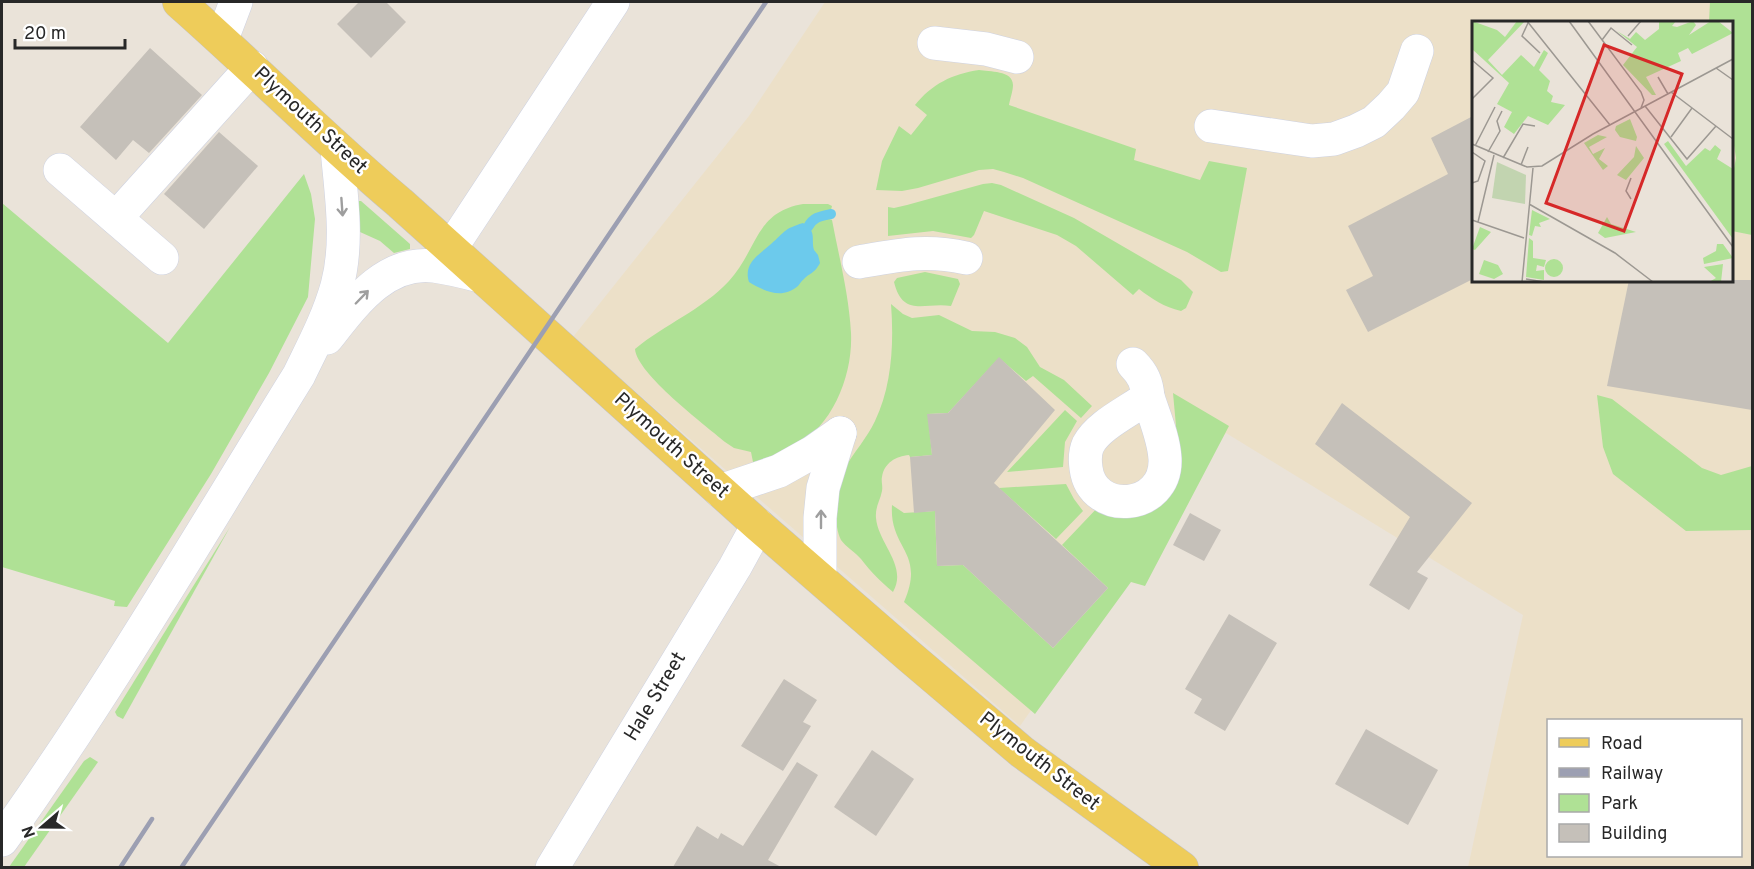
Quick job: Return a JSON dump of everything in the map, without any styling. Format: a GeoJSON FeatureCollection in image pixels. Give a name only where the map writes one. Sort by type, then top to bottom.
{"type":"FeatureCollection","features":[{"type":"Feature","properties":{"kind":"main road","name":"Plymouth Street"},"geometry":{"type":"LineString","coordinates":[[179,2],[222,39],[337,148],[758,525],[910,657],[1022,752],[1182,867]]}},
{"type":"Feature","properties":{"kind":"street"},"geometry":{"type":"LineString","coordinates":[[222,39],[236,2]]}},
{"type":"Feature","properties":{"kind":"street"},"geometry":{"type":"LineString","coordinates":[[450,248],[613,2]]}},
{"type":"Feature","properties":{"kind":"street"},"geometry":{"type":"LineString","coordinates":[[934,43],[986,49],[1017,57]]}},
{"type":"Feature","properties":{"kind":"street"},"geometry":{"type":"LineString","coordinates":[[1211,126],[1312,141],[1334,139],[1356,131],[1374,122],[1392,106],[1403,92],[1417,51]]}},
{"type":"Feature","properties":{"kind":"street"},"geometry":{"type":"LineString","coordinates":[[116,218],[252,67]]}},
{"type":"Feature","properties":{"kind":"street"},"geometry":{"type":"LineString","coordinates":[[2,840],[72,740],[298,375],[321,331],[337,285],[343,248],[337,148]]}},
{"type":"Feature","properties":{"kind":"street"},"geometry":{"type":"LineString","coordinates":[[60,170],[162,258]]}},
{"type":"Feature","properties":{"kind":"street"},"geometry":{"type":"LineString","coordinates":[[859,262],[919,252],[945,253],[966,258]]}},
{"type":"Feature","properties":{"kind":"street"},"geometry":{"type":"LineString","coordinates":[[298,375],[351,309],[385,277],[421,265],[483,277]]}},
{"type":"Feature","properties":{"kind":"street"},"geometry":{"type":"LineString","coordinates":[[1133,364],[1143,373],[1148,397]]}},
{"type":"Feature","properties":{"kind":"street"},"geometry":{"type":"LineString","coordinates":[[720,491],[779,471],[813,452],[840,433],[823,488],[820,518],[820,577]]}},
{"type":"Feature","properties":{"kind":"street","name":"Hale Street"},"geometry":{"type":"LineString","coordinates":[[552,867],[735,567],[758,525]]}},
{"type":"Feature","properties":{"kind":"shaded area"},"geometry":{"type":"Polygon","coordinates":[[[825,2],[1752,2],[1752,867],[1468,867],[1523,615],[1226,433],[1020,726],[573,337],[749,116],[825,2]]]}},
{"type":"Feature","properties":{"kind":"green space"},"geometry":{"type":"Polygon","coordinates":[[[1710,2],[1752,2],[1752,235],[1733,231],[1733,173],[1736,158],[1733,139],[1733,21],[1709,21],[1710,2]]]}},
{"type":"Feature","properties":{"kind":"green space"},"geometry":{"type":"Polygon","coordinates":[[[979,70],[1005,74],[1012,80],[1013,90],[1009,105],[1136,149],[1134,160],[1200,180],[1209,161],[1247,168],[1228,271],[1221,272],[1187,252],[1023,178],[993,169],[979,170],[902,191],[876,190],[882,161],[899,126],[911,135],[927,115],[915,105],[928,91],[943,81],[979,70]]]}},
{"type":"Feature","properties":{"kind":"green space"},"geometry":{"type":"Polygon","coordinates":[[[304,174],[311,194],[315,219],[308,297],[269,373],[211,474],[127,607],[114,606],[115,601],[2,567],[2,203],[168,343],[304,174]]]}},
{"type":"Feature","properties":{"kind":"green space"},"geometry":{"type":"Polygon","coordinates":[[[992,183],[1074,218],[1181,280],[1193,292],[1186,308],[1181,311],[1169,307],[1139,289],[1133,295],[1076,246],[1057,235],[984,211],[971,238],[933,231],[888,236],[888,207],[907,205],[992,183]]]}},
{"type":"Feature","properties":{"kind":"green space"},"geometry":{"type":"Polygon","coordinates":[[[357,201],[361,201],[410,244],[410,249],[394,253],[380,241],[360,232],[357,201]]]}},
{"type":"Feature","properties":{"kind":"green space"},"geometry":{"type":"Polygon","coordinates":[[[803,204],[832,206],[831,210],[824,212],[824,217],[832,220],[846,290],[851,333],[848,366],[838,398],[820,426],[795,446],[770,458],[753,462],[751,452],[734,448],[725,442],[659,385],[647,372],[635,349],[718,291],[739,269],[766,223],[787,208],[803,204]]]}},
{"type":"Feature","properties":{"kind":"green space"},"geometry":{"type":"Polygon","coordinates":[[[925,272],[958,279],[960,284],[951,306],[916,306],[903,300],[894,282],[897,278],[925,272]]]}},
{"type":"Feature","properties":{"kind":"green space"},"geometry":{"type":"Polygon","coordinates":[[[891,304],[912,318],[939,315],[972,331],[995,332],[1015,338],[1027,347],[1040,367],[1064,380],[1092,406],[1081,418],[1033,376],[1026,381],[999,358],[948,413],[928,414],[932,455],[910,457],[909,455],[895,459],[885,468],[882,477],[882,491],[876,518],[895,564],[897,582],[893,592],[841,540],[836,514],[837,494],[842,475],[872,427],[885,393],[891,364],[891,304]]]}},
{"type":"Feature","properties":{"kind":"green space"},"geometry":{"type":"Polygon","coordinates":[[[1173,393],[1229,426],[1145,586],[1131,582],[1035,714],[904,602],[910,585],[911,572],[909,561],[896,532],[892,505],[904,513],[935,511],[937,566],[963,565],[1053,648],[1108,588],[1062,545],[1100,505],[1108,510],[1178,448],[1173,393]]]}},
{"type":"Feature","properties":{"kind":"green space"},"geometry":{"type":"Polygon","coordinates":[[[1597,395],[1612,399],[1702,468],[1721,475],[1752,466],[1752,530],[1686,531],[1613,474],[1603,447],[1597,395]]]}},
{"type":"Feature","properties":{"kind":"green space"},"geometry":{"type":"Polygon","coordinates":[[[1065,410],[1077,421],[1065,442],[1063,467],[1007,472],[1065,410]]]}},
{"type":"Feature","properties":{"kind":"green space"},"geometry":{"type":"Polygon","coordinates":[[[1066,484],[1083,511],[1056,539],[999,488],[1066,484]]]}},
{"type":"Feature","properties":{"kind":"green space"},"geometry":{"type":"Polygon","coordinates":[[[230,527],[123,719],[117,716],[115,712],[230,527]]]}},
{"type":"Feature","properties":{"kind":"green space"},"geometry":{"type":"Polygon","coordinates":[[[90,757],[98,762],[24,867],[9,867],[84,761],[90,757]]]}},
{"type":"Feature","properties":{"kind":"water"},"geometry":{"type":"Polygon","coordinates":[[[803,223],[812,232],[814,250],[820,263],[816,269],[798,286],[786,293],[773,293],[749,282],[748,270],[753,260],[785,231],[803,223]]]}},
{"type":"Feature","properties":{"kind":"building"},"geometry":{"type":"Polygon","coordinates":[[[359,2],[386,2],[406,22],[371,58],[337,24],[359,2]]]}},
{"type":"Feature","properties":{"kind":"building"},"geometry":{"type":"Polygon","coordinates":[[[150,48],[202,95],[149,153],[133,140],[116,160],[80,127],[150,48]]]}},
{"type":"Feature","properties":{"kind":"building"},"geometry":{"type":"Polygon","coordinates":[[[1472,117],[1472,280],[1368,332],[1346,290],[1373,276],[1348,226],[1448,174],[1431,138],[1472,117]]]}},
{"type":"Feature","properties":{"kind":"building"},"geometry":{"type":"Polygon","coordinates":[[[219,132],[258,166],[204,229],[164,194],[219,132]]]}},
{"type":"Feature","properties":{"kind":"building"},"geometry":{"type":"Polygon","coordinates":[[[1752,280],[1752,410],[1607,386],[1629,282],[1752,280]]]}},
{"type":"Feature","properties":{"kind":"building"},"geometry":{"type":"Polygon","coordinates":[[[999,357],[1055,410],[994,483],[1108,588],[1053,648],[963,565],[937,566],[935,511],[914,513],[910,457],[932,455],[927,414],[948,413],[999,357]]]}},
{"type":"Feature","properties":{"kind":"building"},"geometry":{"type":"Polygon","coordinates":[[[1342,403],[1472,503],[1417,572],[1428,578],[1409,610],[1369,585],[1410,517],[1315,444],[1342,403]]]}},
{"type":"Feature","properties":{"kind":"building"},"geometry":{"type":"Polygon","coordinates":[[[1190,513],[1221,530],[1204,561],[1173,545],[1190,513]]]}},
{"type":"Feature","properties":{"kind":"building"},"geometry":{"type":"Polygon","coordinates":[[[1229,614],[1277,643],[1225,731],[1194,713],[1202,699],[1185,689],[1229,614]]]}},
{"type":"Feature","properties":{"kind":"building"},"geometry":{"type":"Polygon","coordinates":[[[784,679],[817,700],[803,722],[811,726],[783,771],[741,746],[784,679]]]}},
{"type":"Feature","properties":{"kind":"building"},"geometry":{"type":"Polygon","coordinates":[[[1366,729],[1438,770],[1408,825],[1335,784],[1366,729]]]}},
{"type":"Feature","properties":{"kind":"building"},"geometry":{"type":"Polygon","coordinates":[[[872,750],[914,779],[876,836],[834,807],[872,750]]]}},
{"type":"Feature","properties":{"kind":"building"},"geometry":{"type":"Polygon","coordinates":[[[797,762],[818,775],[768,860],[781,867],[673,867],[697,826],[718,839],[721,833],[743,846],[797,762]]]}},
{"type":"Feature","properties":{"kind":"waterway"},"geometry":{"type":"LineString","coordinates":[[808,227],[815,219],[831,214]]}},
{"type":"Feature","properties":{"kind":"railway"},"geometry":{"type":"LineString","coordinates":[[181,868],[766,2]]}},
{"type":"Feature","properties":{"kind":"railway"},"geometry":{"type":"LineString","coordinates":[[120,868],[152,819]]}}]}
